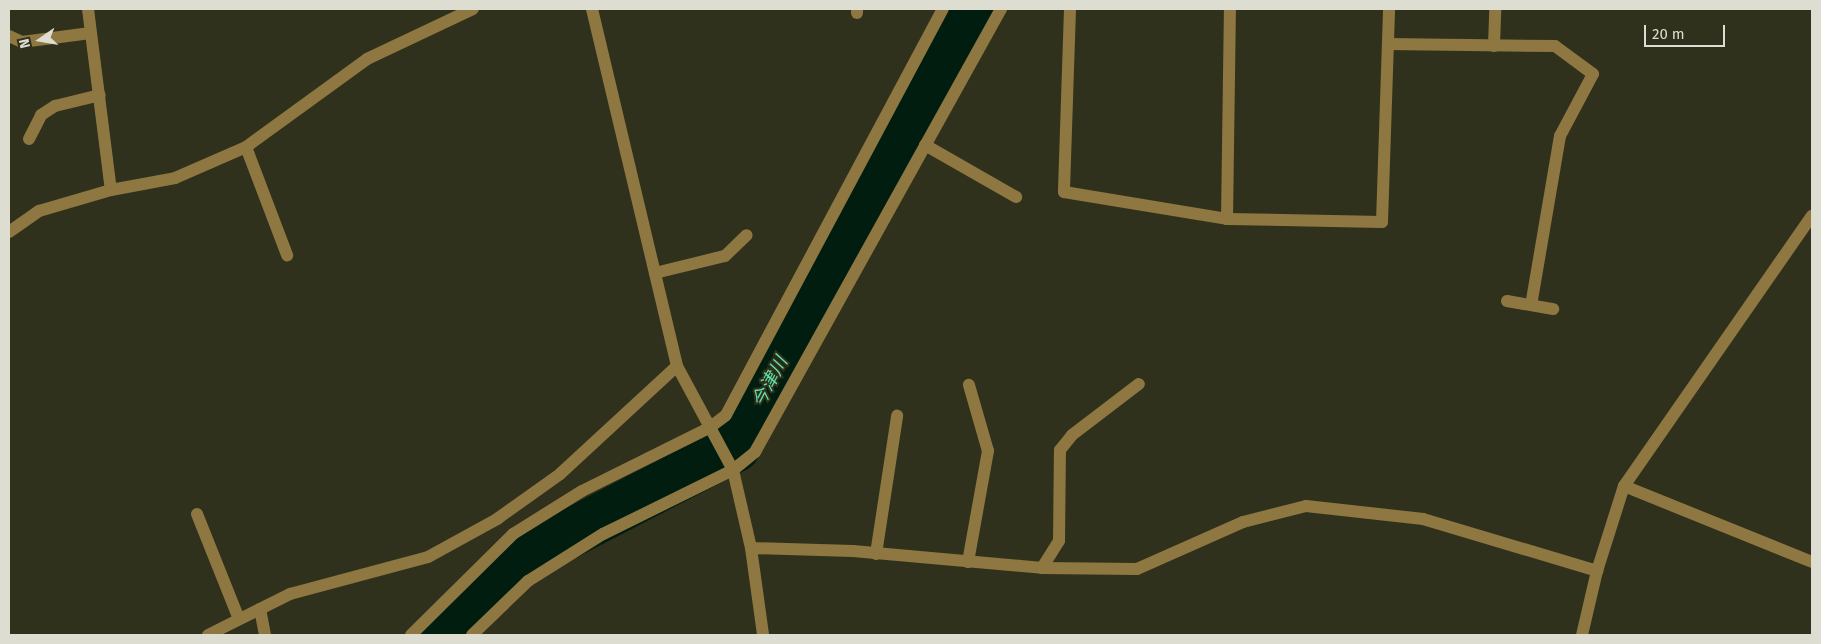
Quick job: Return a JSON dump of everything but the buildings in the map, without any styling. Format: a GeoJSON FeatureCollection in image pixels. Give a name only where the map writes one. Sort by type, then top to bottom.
{"type":"FeatureCollection","features":[{"type":"Feature","properties":{"kind":"street"},"geometry":{"type":"LineString","coordinates":[[88,9],[111,190]]}},
{"type":"Feature","properties":{"kind":"street"},"geometry":{"type":"LineString","coordinates":[[9,232],[39,211],[111,190],[175,178],[246,147],[367,59],[473,9]]}},
{"type":"Feature","properties":{"kind":"street"},"geometry":{"type":"LineString","coordinates":[[592,9],[677,366],[733,470],[751,548],[763,635]]}},
{"type":"Feature","properties":{"kind":"street"},"geometry":{"type":"LineString","coordinates":[[411,635],[513,534],[582,491],[709,428],[726,415],[944,9]]}},
{"type":"Feature","properties":{"kind":"street"},"geometry":{"type":"LineString","coordinates":[[472,635],[528,581],[603,534],[733,470],[755,452],[1001,9]]}},
{"type":"Feature","properties":{"kind":"street"},"geometry":{"type":"LineString","coordinates":[[1070,9],[1064,192],[1227,219],[1382,222],[1389,9]]}},
{"type":"Feature","properties":{"kind":"street"},"geometry":{"type":"LineString","coordinates":[[1227,219],[1230,9]]}},
{"type":"Feature","properties":{"kind":"street"},"geometry":{"type":"LineString","coordinates":[[1494,46],[1495,9]]}},
{"type":"Feature","properties":{"kind":"street"},"geometry":{"type":"LineString","coordinates":[[9,36],[22,42],[90,33]]}},
{"type":"Feature","properties":{"kind":"street"},"geometry":{"type":"LineString","coordinates":[[1388,44],[1554,46],[1593,74],[1560,136],[1531,306]]}},
{"type":"Feature","properties":{"kind":"street"},"geometry":{"type":"LineString","coordinates":[[29,139],[40,115],[55,106],[100,95]]}},
{"type":"Feature","properties":{"kind":"street"},"geometry":{"type":"LineString","coordinates":[[925,145],[1016,197]]}},
{"type":"Feature","properties":{"kind":"street"},"geometry":{"type":"LineString","coordinates":[[246,147],[287,256]]}},
{"type":"Feature","properties":{"kind":"street"},"geometry":{"type":"LineString","coordinates":[[1582,635],[1597,571],[1624,486],[1812,216]]}},
{"type":"Feature","properties":{"kind":"street"},"geometry":{"type":"LineString","coordinates":[[655,273],[725,256],[747,235]]}},
{"type":"Feature","properties":{"kind":"street"},"geometry":{"type":"LineString","coordinates":[[1507,301],[1553,309]]}},
{"type":"Feature","properties":{"kind":"street"},"geometry":{"type":"LineString","coordinates":[[208,635],[290,594],[428,557],[497,519],[560,474],[677,366]]}},
{"type":"Feature","properties":{"kind":"street"},"geometry":{"type":"LineString","coordinates":[[1042,568],[1059,541],[1060,450],[1072,435],[1138,384]]}},
{"type":"Feature","properties":{"kind":"street"},"geometry":{"type":"LineString","coordinates":[[968,562],[988,451],[969,385]]}},
{"type":"Feature","properties":{"kind":"street"},"geometry":{"type":"LineString","coordinates":[[876,554],[897,416]]}},
{"type":"Feature","properties":{"kind":"street"},"geometry":{"type":"LineString","coordinates":[[1624,486],[1812,562]]}},
{"type":"Feature","properties":{"kind":"street"},"geometry":{"type":"LineString","coordinates":[[751,548],[876,554],[1042,568],[1137,569],[1243,522],[1306,506],[1423,519],[1597,571]]}},
{"type":"Feature","properties":{"kind":"street"},"geometry":{"type":"LineString","coordinates":[[197,514],[239,619]]}},
{"type":"Feature","properties":{"kind":"street"},"geometry":{"type":"LineString","coordinates":[[260,609],[266,635]]}},
{"type":"Feature","properties":{"kind":"waterway","name":"今津川"},"geometry":{"type":"LineString","coordinates":[[443,635],[525,556],[735,447],[972,9]]}}]}
